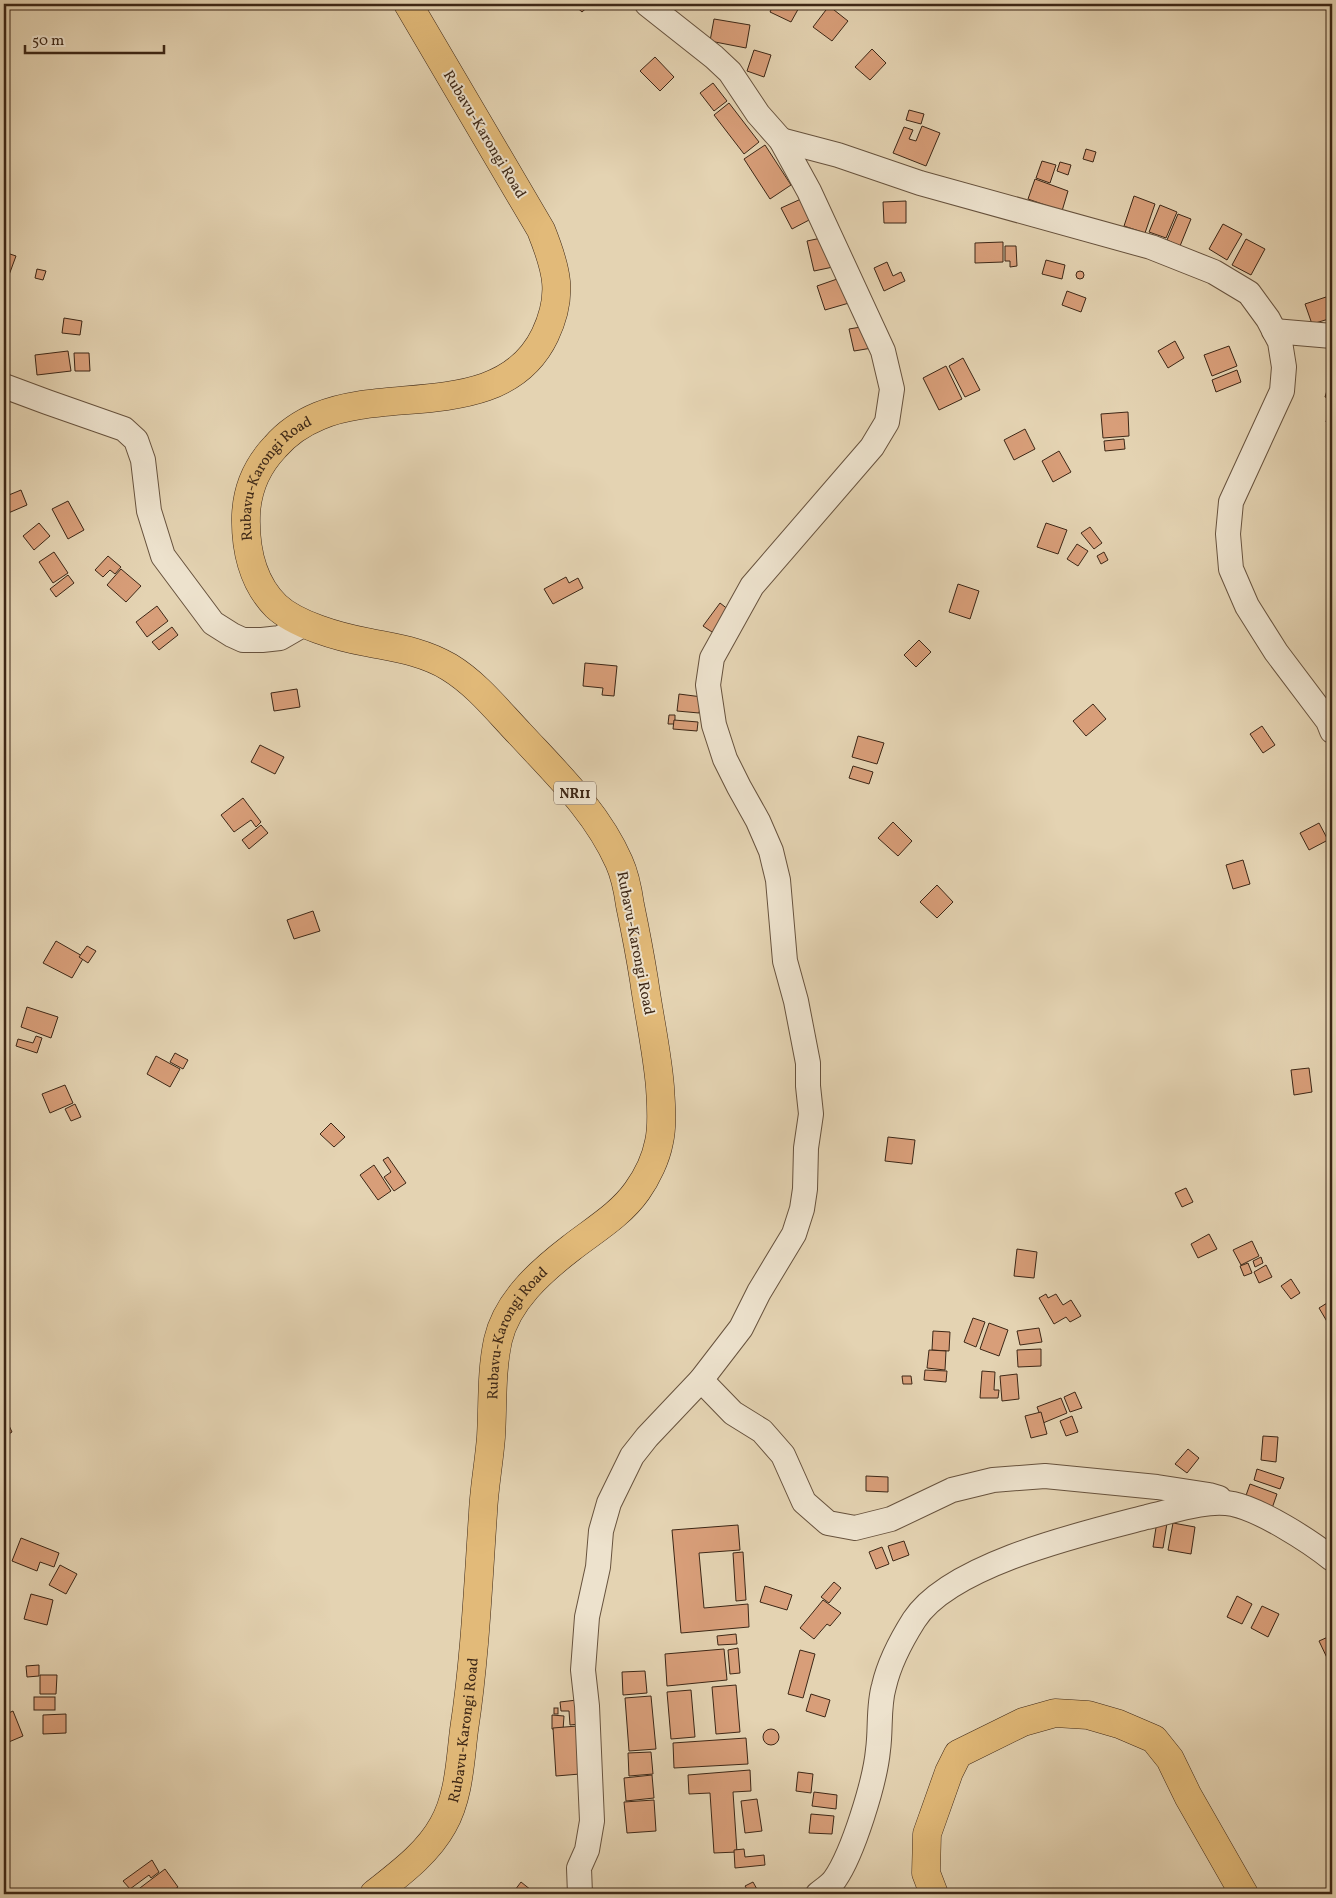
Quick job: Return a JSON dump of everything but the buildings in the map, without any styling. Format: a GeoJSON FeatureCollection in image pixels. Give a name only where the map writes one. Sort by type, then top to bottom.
{"type":"FeatureCollection","features":[{"type":"Feature","properties":{"kind":"main road","name":"Rubavu-Karongi Road"},"geometry":{"type":"LineString","coordinates":[[374,1894],[429,1847],[442,1828],[452,1807],[472,1680],[483,1504],[491,1436],[494,1363],[500,1331],[516,1300],[536,1278],[567,1251],[612,1218],[637,1192],[649,1171],[659,1142],[662,1117],[655,1039],[628,892],[621,866],[584,803],[476,688],[452,669],[425,654],[364,642],[298,621],[277,606],[262,587],[247,550],[246,509],[255,475],[266,456],[288,433],[322,414],[350,408],[439,397],[466,392],[498,382],[519,368],[536,351],[546,333],[556,306],[556,284],[552,258],[542,230],[408,4]]}},
{"type":"Feature","properties":{"kind":"main road"},"geometry":{"type":"LineString","coordinates":[[934,1894],[926,1873],[927,1834],[949,1772],[958,1754],[1023,1722],[1055,1714],[1088,1715],[1119,1724],[1154,1738],[1170,1760],[1192,1804],[1244,1894]]}},
{"type":"Feature","properties":{"kind":"street"},"geometry":{"type":"LineString","coordinates":[[580,1894],[579,1868],[587,1850],[592,1821],[587,1706],[583,1670],[586,1617],[598,1567],[601,1531],[609,1503],[632,1456],[647,1437],[701,1380],[742,1328],[759,1292],[794,1234],[802,1209],[805,1189],[806,1148],[811,1114],[808,1063],[786,961],[778,880],[771,851],[758,821],[725,759],[714,725],[708,685],[712,658],[752,586],[872,447],[887,422],[892,389],[879,340],[809,191],[781,140],[758,114],[730,72],[647,4]]}},
{"type":"Feature","properties":{"kind":"street"},"geometry":{"type":"LineString","coordinates":[[781,140],[838,155],[920,183],[1151,247],[1214,272],[1249,294],[1268,319],[1280,342],[1284,367],[1282,391],[1244,470],[1231,502],[1228,534],[1231,569],[1251,614],[1276,652],[1328,721],[1332,731]]}},
{"type":"Feature","properties":{"kind":"street"},"geometry":{"type":"LineString","coordinates":[[1274,331],[1332,336]]}},
{"type":"Feature","properties":{"kind":"street"},"geometry":{"type":"LineString","coordinates":[[4,386],[124,429],[136,440],[143,460],[150,512],[163,556],[213,622],[243,640],[280,638],[306,623]]}},
{"type":"Feature","properties":{"kind":"street"},"geometry":{"type":"LineString","coordinates":[[701,1380],[732,1413],[762,1430],[783,1454],[804,1502],[828,1523],[855,1528],[891,1519],[952,1490],[993,1480],[1045,1476],[1209,1494],[1270,1519],[1332,1560]]}},
{"type":"Feature","properties":{"kind":"street"},"geometry":{"type":"LineString","coordinates":[[818,1894],[834,1880],[849,1850],[866,1804],[878,1751],[884,1686],[896,1654],[915,1619],[934,1598],[966,1578],[1047,1544],[1184,1508],[1211,1504],[1233,1504]]}}]}
